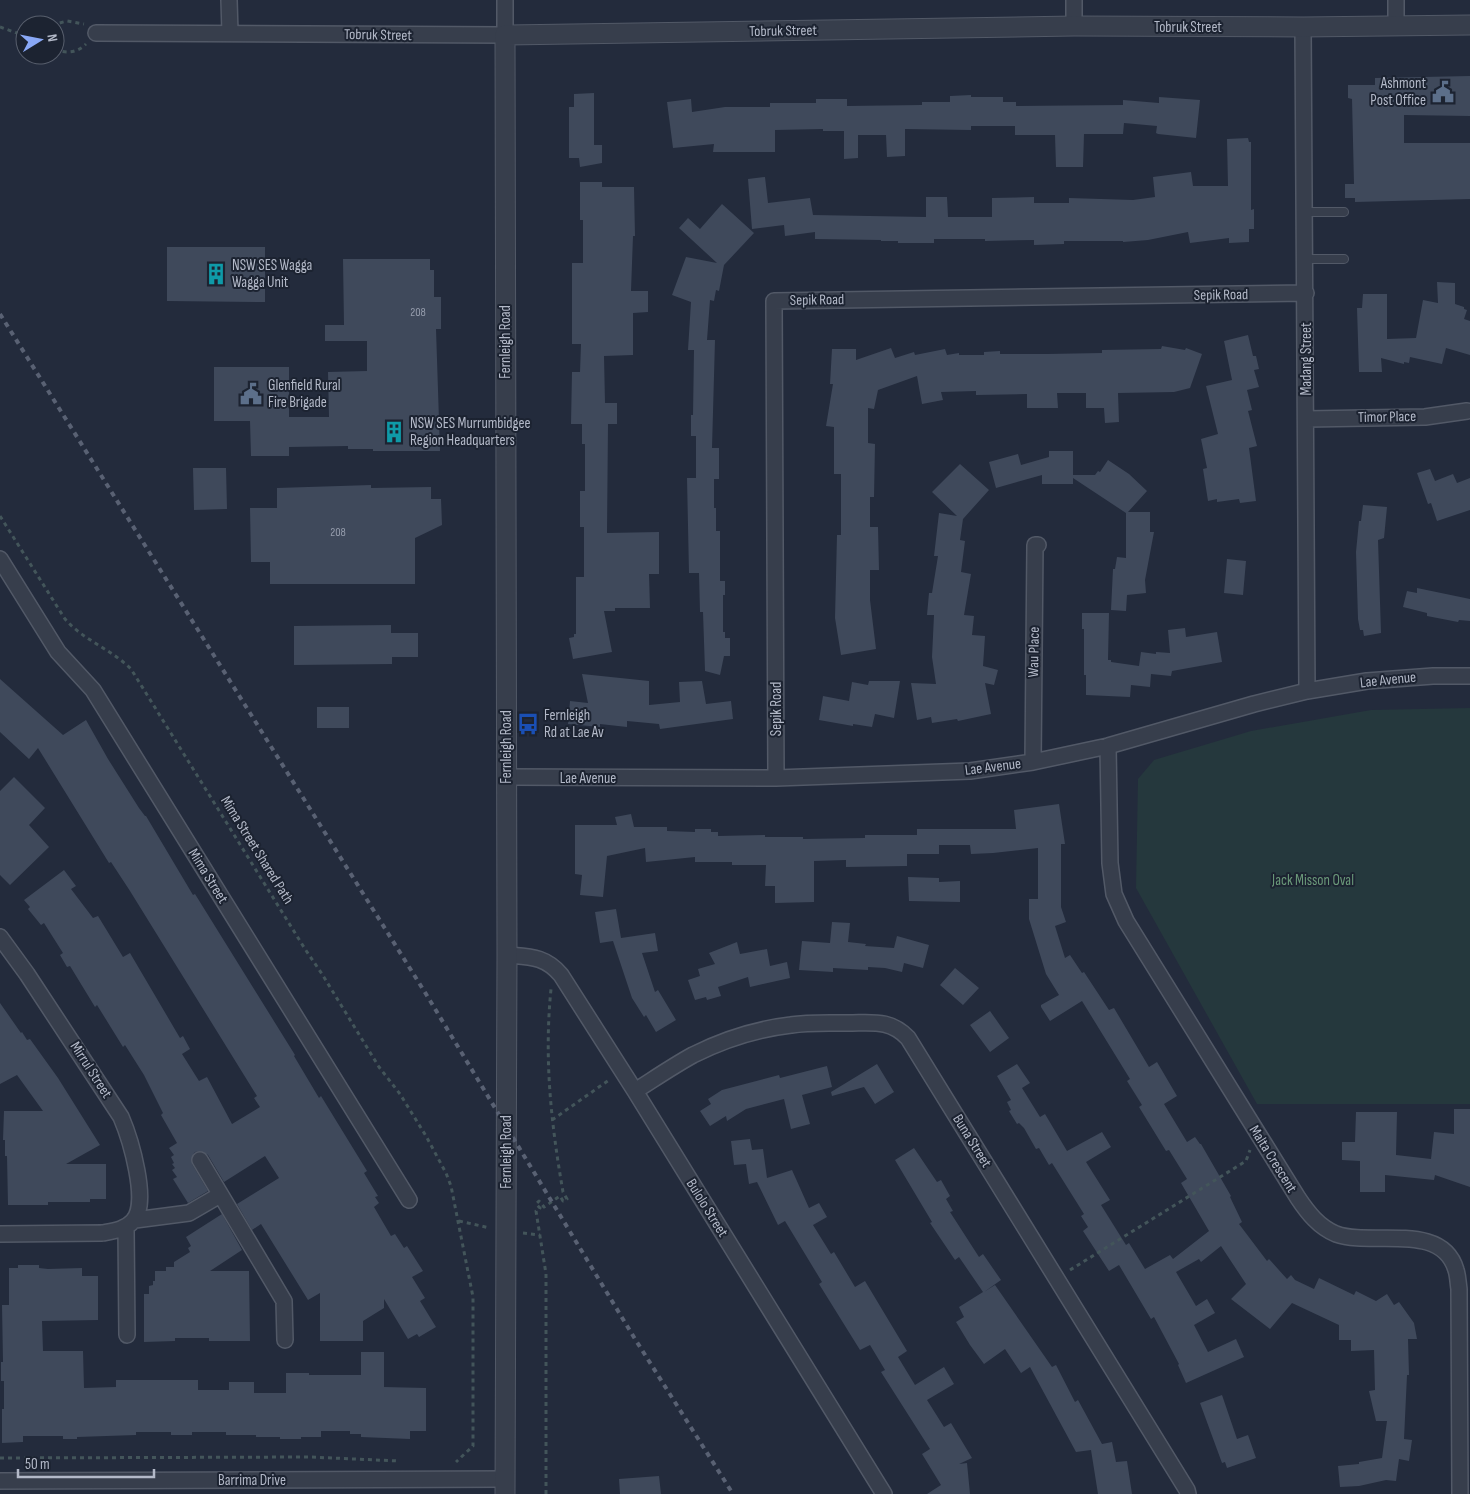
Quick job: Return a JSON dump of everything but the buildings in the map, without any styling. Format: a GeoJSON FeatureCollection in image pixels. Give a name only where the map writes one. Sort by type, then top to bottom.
{"type":"FeatureCollection","features":[{"type":"Feature","properties":{"kind":"street"},"geometry":{"type":"LineString","coordinates":[[229,0],[230,33]]}},
{"type":"Feature","properties":{"kind":"street","name":"Fernleigh Road"},"geometry":{"type":"LineString","coordinates":[[505,0],[507,955],[505,1486]]}},
{"type":"Feature","properties":{"kind":"street"},"geometry":{"type":"LineString","coordinates":[[1074,0],[1074,26]]}},
{"type":"Feature","properties":{"kind":"street"},"geometry":{"type":"LineString","coordinates":[[1396,0],[1396,26]]}},
{"type":"Feature","properties":{"kind":"street","name":"Tobruk Street"},"geometry":{"type":"LineString","coordinates":[[96,33],[505,35],[1074,26],[1303,27],[1470,25]]}},
{"type":"Feature","properties":{"kind":"street","name":"Madang Street"},"geometry":{"type":"LineString","coordinates":[[1303,27],[1307,691]]}},
{"type":"Feature","properties":{"kind":"street","name":"Sepik Road"},"geometry":{"type":"LineString","coordinates":[[776,778],[774,301],[1306,293]]}},
{"type":"Feature","properties":{"kind":"street","name":"Timor Place"},"geometry":{"type":"LineString","coordinates":[[1306,419],[1425,417],[1467,411]]}},
{"type":"Feature","properties":{"kind":"street","name":"Wau Place"},"geometry":{"type":"LineString","coordinates":[[1033,762],[1036,545],[1038,545]]}},
{"type":"Feature","properties":{"kind":"street","name":"Mima Street"},"geometry":{"type":"LineString","coordinates":[[0,558],[58,652],[93,690],[409,1200]]}},
{"type":"Feature","properties":{"kind":"street","name":"Lae Avenue"},"geometry":{"type":"LineString","coordinates":[[506,778],[776,778],[970,771],[1033,762],[1108,746],[1254,704],[1307,691],[1367,681],[1433,676],[1470,676]]}},
{"type":"Feature","properties":{"kind":"street","name":"Malta Crescent"},"geometry":{"type":"LineString","coordinates":[[1108,746],[1110,863],[1114,894],[1126,920],[1308,1214],[1322,1227],[1336,1234],[1352,1238],[1411,1238],[1429,1242],[1446,1252],[1456,1269],[1459,1289],[1460,1494]]}},
{"type":"Feature","properties":{"kind":"street","name":"Mirrul Street"},"geometry":{"type":"LineString","coordinates":[[0,937],[27,974],[121,1117],[131,1140],[139,1206],[131,1223],[127,1335]]}},
{"type":"Feature","properties":{"kind":"street"},"geometry":{"type":"LineString","coordinates":[[507,955],[537,958],[553,966]]}},
{"type":"Feature","properties":{"kind":"street","name":"Bulolo Street"},"geometry":{"type":"LineString","coordinates":[[553,966],[561,975],[635,1090],[884,1494]]}},
{"type":"Feature","properties":{"kind":"street","name":"Buna Street"},"geometry":{"type":"LineString","coordinates":[[635,1090],[693,1055],[726,1041],[760,1030],[792,1024],[875,1024],[891,1025],[900,1029],[908,1038],[1057,1278],[1188,1490],[1188,1494]]}},
{"type":"Feature","properties":{"kind":"street"},"geometry":{"type":"LineString","coordinates":[[200,1160],[284,1301],[285,1340]]}},
{"type":"Feature","properties":{"kind":"street"},"geometry":{"type":"LineString","coordinates":[[0,1234],[102,1233],[131,1223],[189,1213],[220,1195]]}},
{"type":"Feature","properties":{"kind":"street","name":"Barrima Drive"},"geometry":{"type":"LineString","coordinates":[[0,1481],[505,1486]]}},
{"type":"Feature","properties":{"kind":"lane"},"geometry":{"type":"LineString","coordinates":[[1305,212],[1344,212]]}},
{"type":"Feature","properties":{"kind":"lane"},"geometry":{"type":"LineString","coordinates":[[1305,259],[1344,259]]}},
{"type":"Feature","properties":{"kind":"path"},"geometry":{"type":"LineString","coordinates":[[65,22],[88,24],[96,33],[82,49],[65,53]]}},
{"type":"Feature","properties":{"kind":"path"},"geometry":{"type":"LineString","coordinates":[[0,27],[15,33]]}},
{"type":"Feature","properties":{"kind":"path","name":"Mima Street Shared Path"},"geometry":{"type":"LineString","coordinates":[[0,516],[65,619],[73,628],[116,655],[131,669],[379,1067],[400,1094],[446,1173],[459,1221],[473,1297],[473,1446],[455,1463]]}},
{"type":"Feature","properties":{"kind":"path"},"geometry":{"type":"LineString","coordinates":[[546,1494],[546,1274],[536,1211],[540,1208],[536,1204],[539,1201],[544,1207],[560,1196],[563,1201],[567,1199],[563,1192],[552,1120],[547,1070],[553,966]]}},
{"type":"Feature","properties":{"kind":"path"},"geometry":{"type":"LineString","coordinates":[[552,1120],[611,1078]]}},
{"type":"Feature","properties":{"kind":"path"},"geometry":{"type":"LineString","coordinates":[[1057,1278],[1246,1161],[1252,1144],[1260,1138]]}},
{"type":"Feature","properties":{"kind":"path"},"geometry":{"type":"LineString","coordinates":[[459,1221],[506,1232]]}},
{"type":"Feature","properties":{"kind":"path"},"geometry":{"type":"LineString","coordinates":[[0,1458],[310,1457],[399,1461]]}},
{"type":"Feature","properties":{"kind":"green space","name":"Jack Misson Oval"},"geometry":{"type":"Polygon","coordinates":[[[1470,708],[1470,1104],[1257,1104],[1136,888],[1138,779],[1154,760],[1251,731],[1371,710],[1470,708]]]}},
{"type":"Feature","properties":{"kind":"railway"},"geometry":{"type":"LineString","coordinates":[[0,314],[426,994],[635,1339],[733,1494]]}},
{"type":"Feature","properties":{"kind":"place","name":"Ashmont Post Office"},"geometry":{"type":"Point","coordinates":[1443,92]}},
{"type":"Feature","properties":{"kind":"place","name":"NSW SES Wagga Wagga Unit"},"geometry":{"type":"Point","coordinates":[216,274]}},
{"type":"Feature","properties":{"kind":"place","name":"Glenfield Rural Fire Brigade"},"geometry":{"type":"Point","coordinates":[251,394]}},
{"type":"Feature","properties":{"kind":"place","name":"NSW SES Murrumbidgee Region Headquarters"},"geometry":{"type":"Point","coordinates":[394,432]}},
{"type":"Feature","properties":{"kind":"place","name":"Fernleigh Rd at Lae Av"},"geometry":{"type":"Point","coordinates":[528,724]}}]}
